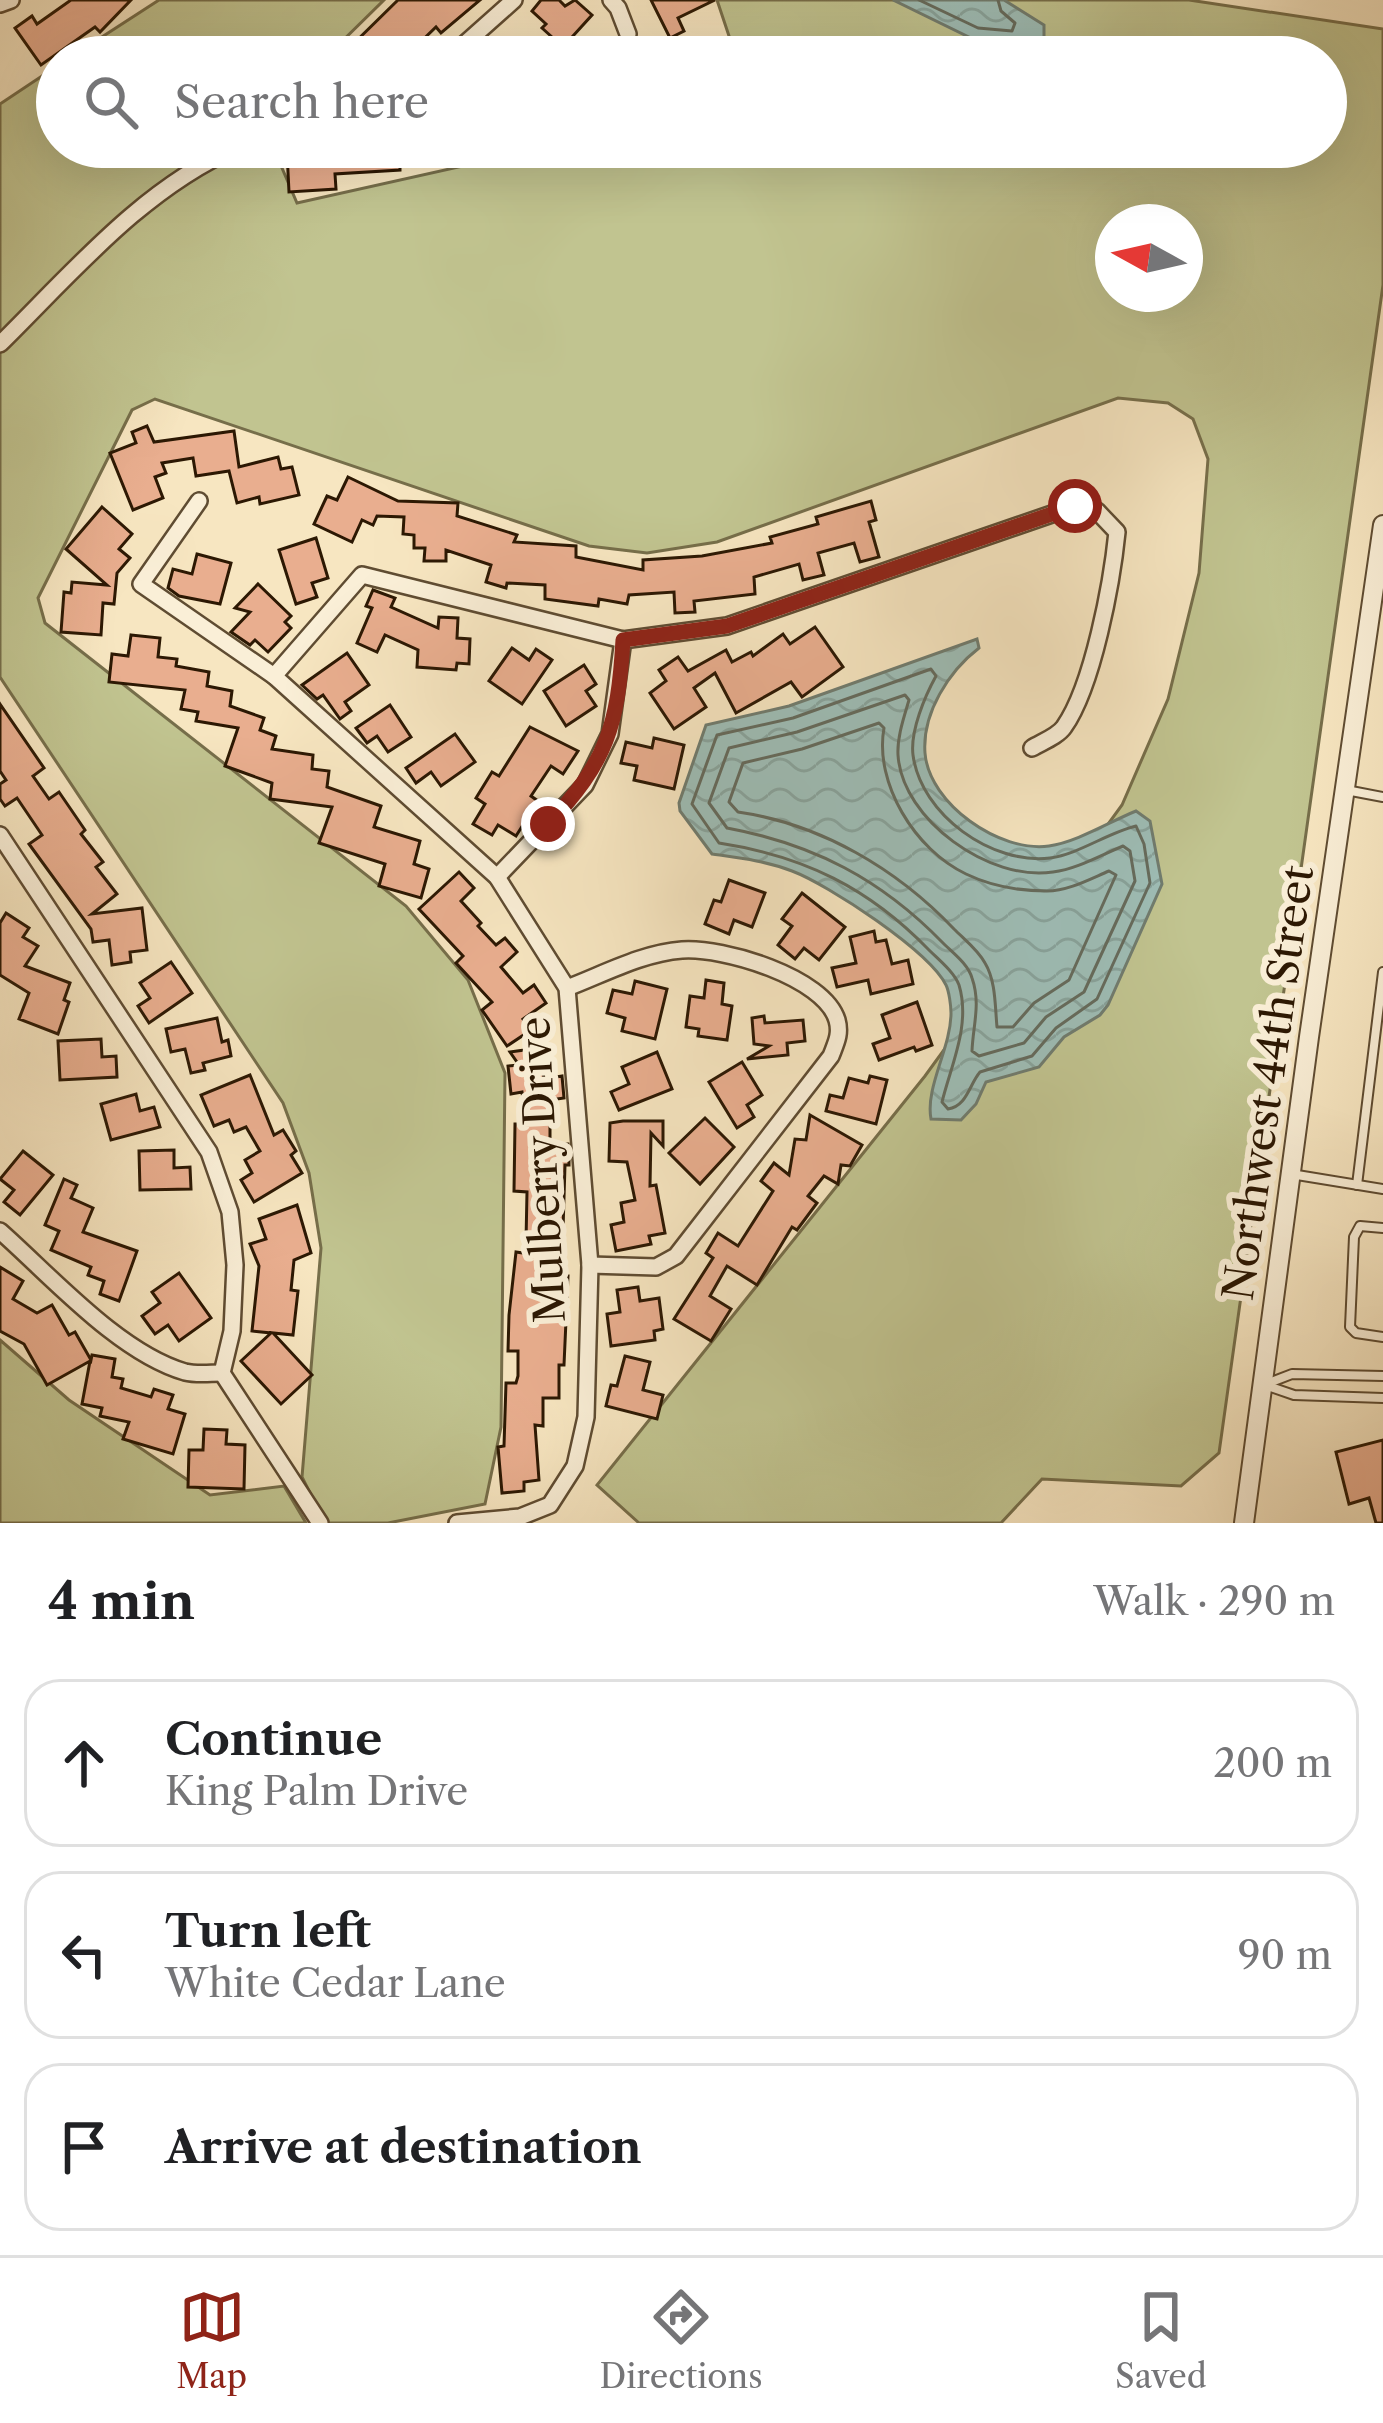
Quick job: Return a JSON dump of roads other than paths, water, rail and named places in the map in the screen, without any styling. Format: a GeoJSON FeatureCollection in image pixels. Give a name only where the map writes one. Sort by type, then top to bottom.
{"type":"FeatureCollection","features":[{"type":"Feature","properties":{"kind":"street"},"geometry":{"type":"LineString","coordinates":[[0,4],[10,0]]}},
{"type":"Feature","properties":{"kind":"street"},"geometry":{"type":"LineString","coordinates":[[474,36],[514,0]]}},
{"type":"Feature","properties":{"kind":"street"},"geometry":{"type":"LineString","coordinates":[[610,0],[628,34]]}},
{"type":"Feature","properties":{"kind":"street"},"geometry":{"type":"LineString","coordinates":[[0,344],[136,211],[197,168]]}},
{"type":"Feature","properties":{"kind":"street","name":"Mulberry Drive"},"geometry":{"type":"LineString","coordinates":[[199,501],[141,584],[274,676],[497,877],[567,988],[590,1264],[586,1417],[575,1466],[550,1504],[520,1517],[457,1523]]}},
{"type":"Feature","properties":{"kind":"street"},"geometry":{"type":"LineString","coordinates":[[274,676],[362,575],[623,640],[727,626],[1075,506],[1097,511],[1117,532],[1112,586],[1087,673],[1063,730],[1032,748]]}},
{"type":"Feature","properties":{"kind":"street","name":"Northwest 44th Street"},"geometry":{"type":"LineString","coordinates":[[1244,1523],[1383,525]]}},
{"type":"Feature","properties":{"kind":"street"},"geometry":{"type":"LineString","coordinates":[[497,877],[585,784],[610,734],[623,640]]}},
{"type":"Feature","properties":{"kind":"street"},"geometry":{"type":"LineString","coordinates":[[0,835],[209,1152],[230,1211],[236,1265],[232,1331],[222,1373],[320,1523]]}},
{"type":"Feature","properties":{"kind":"street"},"geometry":{"type":"LineString","coordinates":[[567,988],[654,954],[724,952],[772,967],[825,1001],[836,1016],[839,1036],[831,1056],[676,1256],[656,1267],[590,1264]]}},
{"type":"Feature","properties":{"kind":"street"},"geometry":{"type":"LineString","coordinates":[[0,1231],[153,1360],[190,1374],[222,1373]]}},
{"type":"Feature","properties":{"kind":"lane"},"geometry":{"type":"LineString","coordinates":[[1345,790],[1383,797]]}},
{"type":"Feature","properties":{"kind":"lane"},"geometry":{"type":"LineString","coordinates":[[1357,1185],[1383,972]]}},
{"type":"Feature","properties":{"kind":"lane"},"geometry":{"type":"LineString","coordinates":[[1291,1174],[1383,1189]]}},
{"type":"Feature","properties":{"kind":"lane"},"geometry":{"type":"LineString","coordinates":[[1383,1228],[1360,1226],[1354,1237],[1350,1327],[1356,1333],[1383,1337]]}},
{"type":"Feature","properties":{"kind":"lane"},"geometry":{"type":"LineString","coordinates":[[1263,1385],[1292,1374],[1383,1376]]}},
{"type":"Feature","properties":{"kind":"lane"},"geometry":{"type":"LineString","coordinates":[[1263,1385],[1294,1395],[1383,1398]]}},
{"type":"Feature","properties":{"kind":"water"},"geometry":{"type":"Polygon","coordinates":[[[893,0],[1004,0],[1044,25],[1044,36],[967,36],[893,0]]]}},
{"type":"Feature","properties":{"kind":"water"},"geometry":{"type":"Polygon","coordinates":[[[977,639],[979,648],[948,681],[928,723],[925,753],[939,790],[953,807],[989,833],[1030,846],[1071,840],[1136,811],[1150,821],[1162,884],[1100,1015],[1064,1037],[1039,1067],[986,1082],[976,1104],[961,1120],[931,1119],[932,1094],[951,1013],[947,988],[936,971],[876,920],[809,879],[753,860],[712,854],[679,803],[706,725],[789,706],[977,639]]]}}]}
